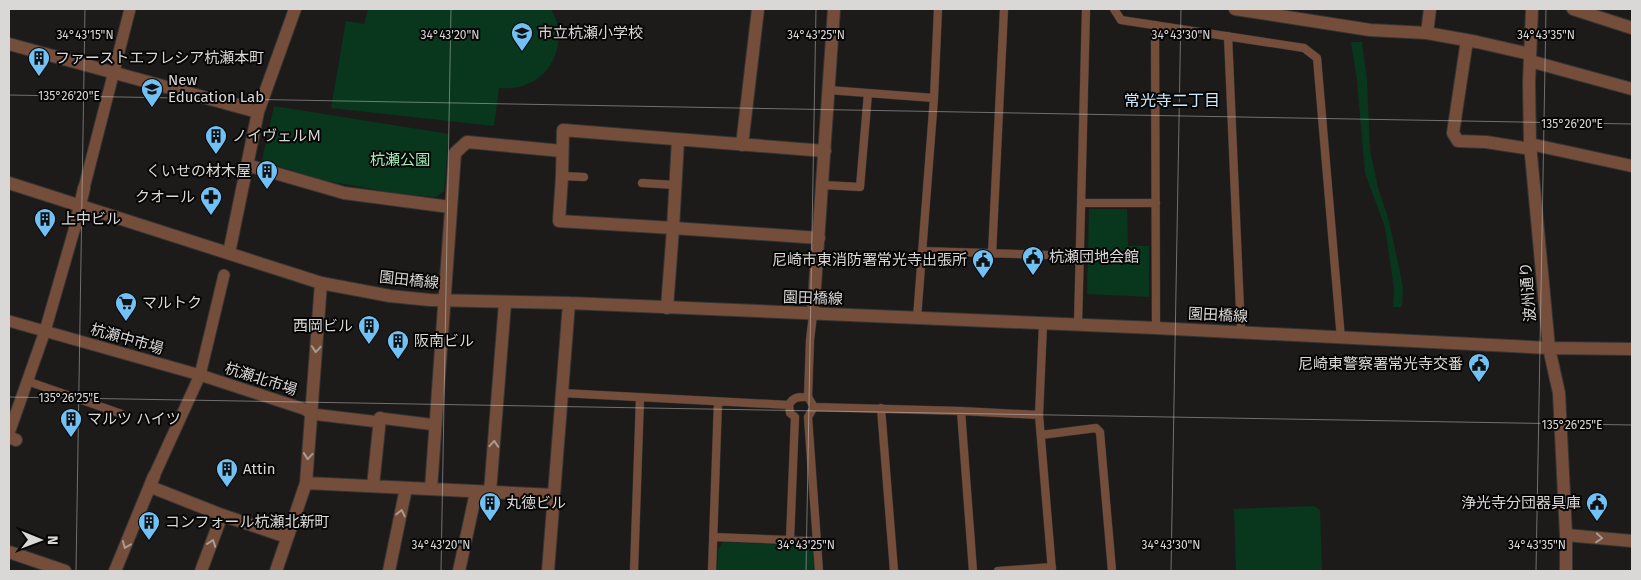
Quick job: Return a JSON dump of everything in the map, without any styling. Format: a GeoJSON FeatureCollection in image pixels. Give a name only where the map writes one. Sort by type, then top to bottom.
{"type":"FeatureCollection","features":[{"type":"Feature","properties":{"kind":"street"},"geometry":{"type":"LineString","coordinates":[[11,437],[27,381],[45,331],[75,227],[130,9]]}},
{"type":"Feature","properties":{"kind":"street"},"geometry":{"type":"LineString","coordinates":[[229,254],[258,112],[294,9]]}},
{"type":"Feature","properties":{"kind":"street"},"geometry":{"type":"LineString","coordinates":[[742,144],[758,9]]}},
{"type":"Feature","properties":{"kind":"street"},"geometry":{"type":"LineString","coordinates":[[813,315],[834,9]]}},
{"type":"Feature","properties":{"kind":"street"},"geometry":{"type":"LineString","coordinates":[[1235,9],[1370,30],[1427,33],[1467,40],[1530,57],[1632,89]]}},
{"type":"Feature","properties":{"kind":"street"},"geometry":{"type":"LineString","coordinates":[[1427,33],[1430,9]]}},
{"type":"Feature","properties":{"kind":"street","name":"波州通り"},"geometry":{"type":"LineString","coordinates":[[1532,9],[1528,108],[1549,348],[1559,393],[1566,571]]}},
{"type":"Feature","properties":{"kind":"street"},"geometry":{"type":"LineString","coordinates":[[1573,9],[1632,28]]}},
{"type":"Feature","properties":{"kind":"street"},"geometry":{"type":"LineString","coordinates":[[1467,40],[1453,133],[1458,141],[1531,147],[1632,166]]}},
{"type":"Feature","properties":{"kind":"street"},"geometry":{"type":"LineString","coordinates":[[9,44],[258,112]]}},
{"type":"Feature","properties":{"kind":"street"},"geometry":{"type":"LineString","coordinates":[[819,238],[558,221],[562,176],[563,130],[825,151]]}},
{"type":"Feature","properties":{"kind":"street"},"geometry":{"type":"LineString","coordinates":[[667,308],[678,140]]}},
{"type":"Feature","properties":{"kind":"street"},"geometry":{"type":"LineString","coordinates":[[431,489],[454,153],[467,142],[562,150]]}},
{"type":"Feature","properties":{"kind":"street"},"geometry":{"type":"LineString","coordinates":[[247,165],[344,193],[450,206]]}},
{"type":"Feature","properties":{"kind":"street","name":"園田橋線"},"geometry":{"type":"LineString","coordinates":[[9,183],[321,283],[390,296],[444,300],[1156,328],[1341,339],[1549,348],[1632,348]]}},
{"type":"Feature","properties":{"kind":"street"},"geometry":{"type":"LineString","coordinates":[[115,571],[154,476],[200,375],[224,275]]}},
{"type":"Feature","properties":{"kind":"street"},"geometry":{"type":"LineString","coordinates":[[276,571],[306,483],[321,283]]}},
{"type":"Feature","properties":{"kind":"street"},"geometry":{"type":"LineString","coordinates":[[490,492],[505,302]]}},
{"type":"Feature","properties":{"kind":"street"},"geometry":{"type":"LineString","coordinates":[[548,571],[569,304]]}},
{"type":"Feature","properties":{"kind":"street","name":"杭瀬中市場"},"geometry":{"type":"LineString","coordinates":[[9,321],[200,375]]}},
{"type":"Feature","properties":{"kind":"street","name":"杭瀬北市場"},"geometry":{"type":"LineString","coordinates":[[200,375],[304,409],[312,414],[436,425]]}},
{"type":"Feature","properties":{"kind":"street"},"geometry":{"type":"LineString","coordinates":[[373,486],[379,420]]}},
{"type":"Feature","properties":{"kind":"street"},"geometry":{"type":"LineString","coordinates":[[306,483],[554,495]]}},
{"type":"Feature","properties":{"kind":"street"},"geometry":{"type":"LineString","coordinates":[[389,571],[406,488]]}},
{"type":"Feature","properties":{"kind":"street"},"geometry":{"type":"LineString","coordinates":[[156,489],[222,515],[287,537]]}},
{"type":"Feature","properties":{"kind":"street"},"geometry":{"type":"LineString","coordinates":[[459,571],[476,492]]}},
{"type":"Feature","properties":{"kind":"street"},"geometry":{"type":"LineString","coordinates":[[201,571],[222,515]]}},
{"type":"Feature","properties":{"kind":"street"},"geometry":{"type":"LineString","coordinates":[[1566,535],[1632,541]]}},
{"type":"Feature","properties":{"kind":"street"},"geometry":{"type":"LineString","coordinates":[[9,552],[65,571]]}},
{"type":"Feature","properties":{"kind":"lane"},"geometry":{"type":"LineString","coordinates":[[917,318],[934,98],[938,9]]}},
{"type":"Feature","properties":{"kind":"lane"},"geometry":{"type":"LineString","coordinates":[[992,254],[1004,9]]}},
{"type":"Feature","properties":{"kind":"lane"},"geometry":{"type":"LineString","coordinates":[[1078,325],[1086,9]]}},
{"type":"Feature","properties":{"kind":"lane"},"geometry":{"type":"LineString","coordinates":[[1114,9],[1121,20],[1304,48],[1316,58],[1341,339]]}},
{"type":"Feature","properties":{"kind":"lane"},"geometry":{"type":"LineString","coordinates":[[1155,25],[1156,328]]}},
{"type":"Feature","properties":{"kind":"lane"},"geometry":{"type":"LineString","coordinates":[[1228,36],[1241,332]]}},
{"type":"Feature","properties":{"kind":"lane"},"geometry":{"type":"LineString","coordinates":[[828,90],[934,98]]}},
{"type":"Feature","properties":{"kind":"lane"},"geometry":{"type":"LineString","coordinates":[[823,186],[860,187],[868,93]]}},
{"type":"Feature","properties":{"kind":"lane"},"geometry":{"type":"LineString","coordinates":[[562,176],[584,177]]}},
{"type":"Feature","properties":{"kind":"lane"},"geometry":{"type":"LineString","coordinates":[[642,183],[675,185]]}},
{"type":"Feature","properties":{"kind":"lane"},"geometry":{"type":"LineString","coordinates":[[1081,203],[1156,203]]}},
{"type":"Feature","properties":{"kind":"lane"},"geometry":{"type":"LineString","coordinates":[[922,251],[1080,256]]}},
{"type":"Feature","properties":{"kind":"lane"},"geometry":{"type":"LineString","coordinates":[[808,397],[813,315]]}},
{"type":"Feature","properties":{"kind":"lane"},"geometry":{"type":"LineString","coordinates":[[998,571],[1052,569],[1039,415],[1043,324]]}},
{"type":"Feature","properties":{"kind":"lane"},"geometry":{"type":"LineString","coordinates":[[27,381],[122,414]]}},
{"type":"Feature","properties":{"kind":"lane"},"geometry":{"type":"LineString","coordinates":[[562,393],[789,405]]}},
{"type":"Feature","properties":{"kind":"lane"},"geometry":{"type":"LineString","coordinates":[[808,417],[796,417],[790,413],[789,405],[796,397],[808,397],[814,406]]}},
{"type":"Feature","properties":{"kind":"lane"},"geometry":{"type":"LineString","coordinates":[[634,571],[640,398]]}},
{"type":"Feature","properties":{"kind":"lane"},"geometry":{"type":"LineString","coordinates":[[712,571],[718,402]]}},
{"type":"Feature","properties":{"kind":"lane"},"geometry":{"type":"LineString","coordinates":[[814,406],[1039,415]]}},
{"type":"Feature","properties":{"kind":"lane"},"geometry":{"type":"LineString","coordinates":[[814,406],[808,417],[819,571]]}},
{"type":"Feature","properties":{"kind":"lane"},"geometry":{"type":"LineString","coordinates":[[881,408],[894,571]]}},
{"type":"Feature","properties":{"kind":"lane"},"geometry":{"type":"LineString","coordinates":[[961,411],[974,571]]}},
{"type":"Feature","properties":{"kind":"lane"},"geometry":{"type":"LineString","coordinates":[[790,540],[796,417]]}},
{"type":"Feature","properties":{"kind":"lane"},"geometry":{"type":"LineString","coordinates":[[1041,435],[1096,428],[1100,432],[1112,571]]}},
{"type":"Feature","properties":{"kind":"lane"},"geometry":{"type":"LineString","coordinates":[[713,537],[817,541]]}},
{"type":"Feature","properties":{"kind":"green space"},"geometry":{"type":"Polygon","coordinates":[[[368,9],[551,9],[556,19],[558,30],[557,51],[547,70],[530,83],[511,88],[499,88],[494,126],[331,108],[346,21],[364,24],[368,9]]]}},
{"type":"Feature","properties":{"kind":"green space"},"geometry":{"type":"Polygon","coordinates":[[[1351,42],[1362,42],[1367,80],[1370,150],[1378,188],[1389,221],[1403,287],[1402,307],[1393,307],[1394,289],[1385,227],[1365,173],[1357,80],[1351,42]]]}},
{"type":"Feature","properties":{"kind":"green space","name":"杭瀬公園"},"geometry":{"type":"Polygon","coordinates":[[[274,106],[449,134],[444,191],[436,197],[401,194],[322,180],[262,161],[274,106]]]}},
{"type":"Feature","properties":{"kind":"green space"},"geometry":{"type":"Polygon","coordinates":[[[1089,209],[1127,209],[1128,246],[1149,246],[1149,297],[1087,294],[1089,209]]]}},
{"type":"Feature","properties":{"kind":"green space"},"geometry":{"type":"Polygon","coordinates":[[[1314,506],[1320,510],[1322,571],[1236,571],[1234,509],[1314,506]]]}},
{"type":"Feature","properties":{"kind":"green space"},"geometry":{"type":"Polygon","coordinates":[[[723,542],[811,546],[814,549],[815,571],[717,571],[718,549],[723,542]]]}},
{"type":"Feature","properties":{"kind":"place","name":"市立杭瀬小学校"},"geometry":{"type":"Point","coordinates":[522,52]}},
{"type":"Feature","properties":{"kind":"place","name":"ファーストエフレシア杭瀬本町"},"geometry":{"type":"Point","coordinates":[39,77]}},
{"type":"Feature","properties":{"kind":"place","name":"New Education Lab"},"geometry":{"type":"Point","coordinates":[152,108]}},
{"type":"Feature","properties":{"kind":"place","name":"ノイヴェルＭ"},"geometry":{"type":"Point","coordinates":[216,155]}},
{"type":"Feature","properties":{"kind":"place","name":"くいせの材木屋"},"geometry":{"type":"Point","coordinates":[267,190]}},
{"type":"Feature","properties":{"kind":"place","name":"クオール"},"geometry":{"type":"Point","coordinates":[211,216]}},
{"type":"Feature","properties":{"kind":"place","name":"上中ビル"},"geometry":{"type":"Point","coordinates":[45,238]}},
{"type":"Feature","properties":{"kind":"place","name":"杭瀬団地会館"},"geometry":{"type":"Point","coordinates":[1033,276]}},
{"type":"Feature","properties":{"kind":"place","name":"尼崎市東消防署常光寺出張所"},"geometry":{"type":"Point","coordinates":[983,279]}},
{"type":"Feature","properties":{"kind":"place","name":"マルトク"},"geometry":{"type":"Point","coordinates":[126,322]}},
{"type":"Feature","properties":{"kind":"place","name":"西岡ビル"},"geometry":{"type":"Point","coordinates":[369,345]}},
{"type":"Feature","properties":{"kind":"place","name":"阪南ビル"},"geometry":{"type":"Point","coordinates":[398,360]}},
{"type":"Feature","properties":{"kind":"place","name":"尼崎東警察署常光寺交番"},"geometry":{"type":"Point","coordinates":[1479,383]}},
{"type":"Feature","properties":{"kind":"place","name":"マルツ ハイツ"},"geometry":{"type":"Point","coordinates":[71,438]}},
{"type":"Feature","properties":{"kind":"place","name":"Attin"},"geometry":{"type":"Point","coordinates":[227,488]}},
{"type":"Feature","properties":{"kind":"place","name":"丸徳ビル"},"geometry":{"type":"Point","coordinates":[490,522]}},
{"type":"Feature","properties":{"kind":"place","name":"浄光寺分団器具庫"},"geometry":{"type":"Point","coordinates":[1597,522]}},
{"type":"Feature","properties":{"kind":"place","name":"コンフォール杭瀬北新町"},"geometry":{"type":"Point","coordinates":[149,541]}},
{"type":"Feature","properties":{"kind":"district","name":"常光寺二丁目"},"geometry":{"type":"Point","coordinates":[1172,100]}}]}
